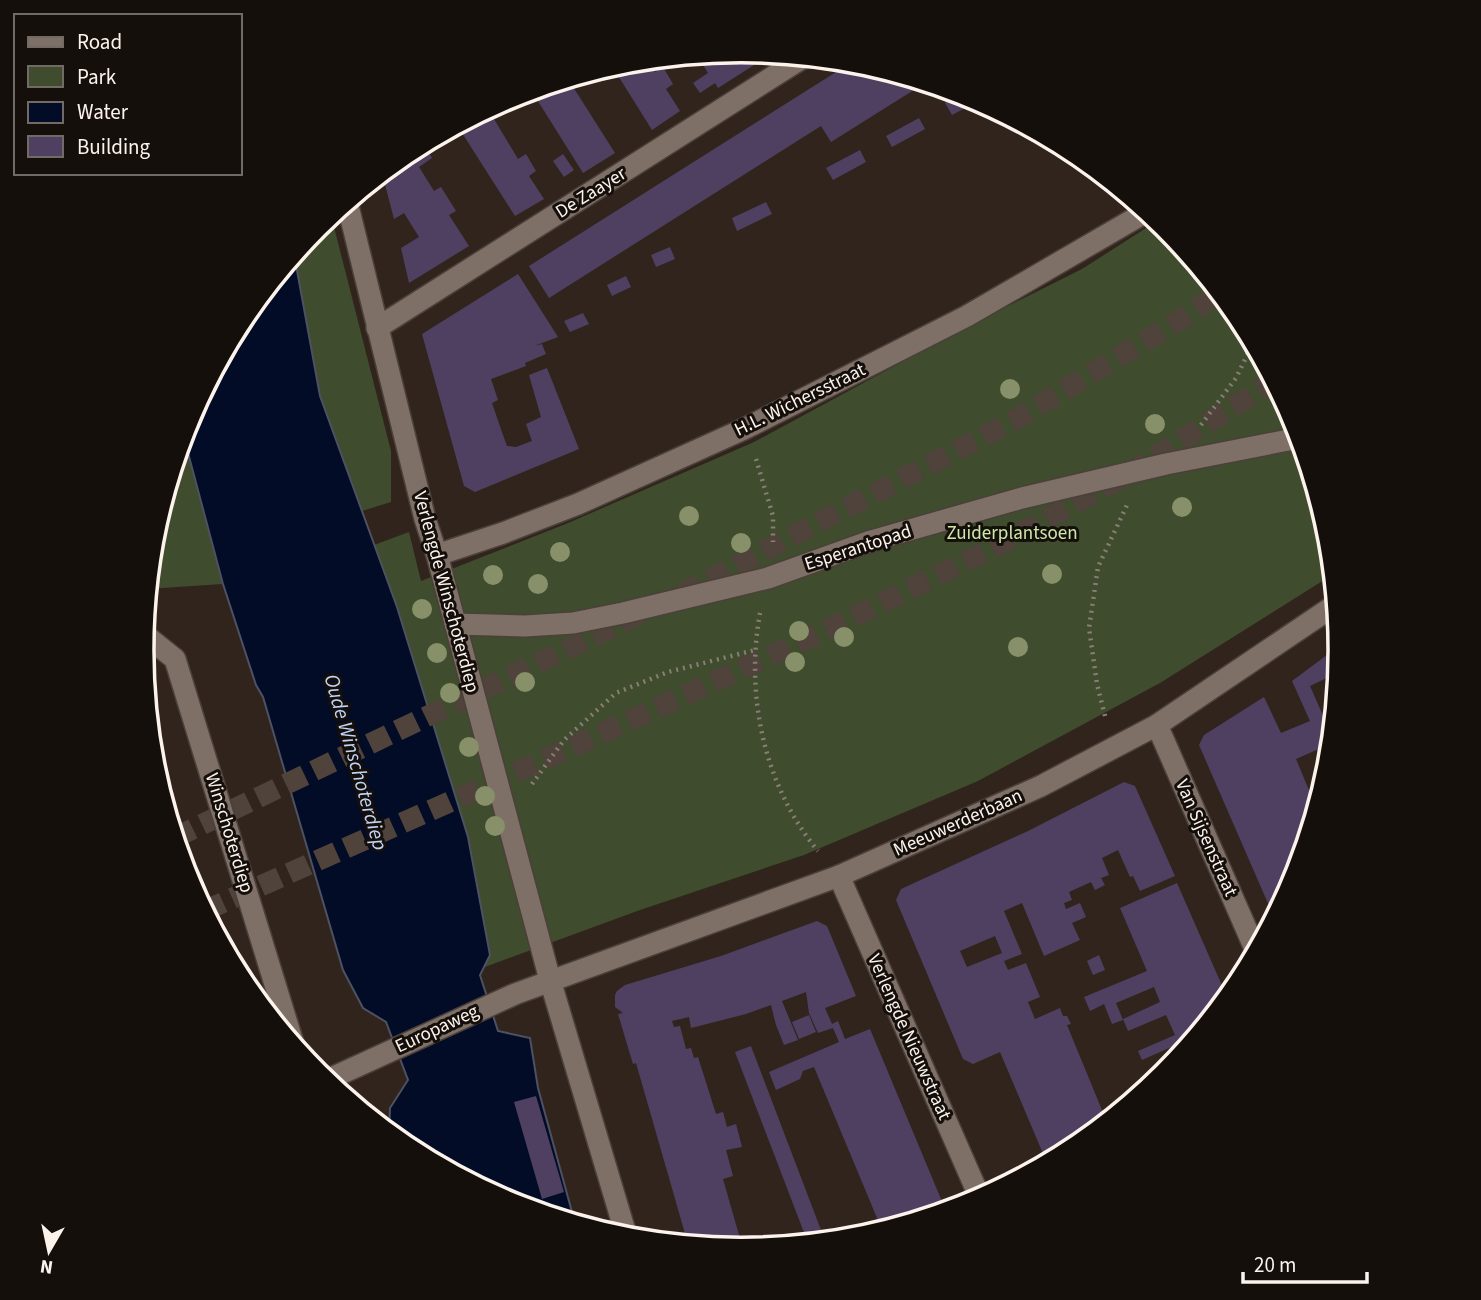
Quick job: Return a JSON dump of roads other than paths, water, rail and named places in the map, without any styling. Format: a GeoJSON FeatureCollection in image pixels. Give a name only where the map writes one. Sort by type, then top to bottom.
{"type":"FeatureCollection","features":[{"type":"Feature","properties":{"kind":"street","name":"De Zaayer"},"geometry":{"type":"LineString","coordinates":[[377,328],[791,65]]}},
{"type":"Feature","properties":{"kind":"street","name":"Verlengde Winschoterdiep"},"geometry":{"type":"LineString","coordinates":[[349,212],[425,519],[437,555],[550,980]]}},
{"type":"Feature","properties":{"kind":"street","name":"H.L. Wichersstraat"},"geometry":{"type":"LineString","coordinates":[[437,555],[578,504],[744,429],[967,316],[1137,217]]}},
{"type":"Feature","properties":{"kind":"street","name":"Esperantopad"},"geometry":{"type":"LineString","coordinates":[[455,624],[525,626],[573,623],[768,578],[871,541],[1022,498],[1166,464],[1288,440]]}},
{"type":"Feature","properties":{"kind":"street","name":"Meeuwerderbaan"},"geometry":{"type":"LineString","coordinates":[[550,980],[839,876],[1041,786],[1157,725],[1326,612]]}},
{"type":"Feature","properties":{"kind":"street","name":"Winschoterdiep"},"geometry":{"type":"LineString","coordinates":[[154,642],[175,659],[286,1021]]}},
{"type":"Feature","properties":{"kind":"street","name":"Van Sijsenstraat"},"geometry":{"type":"LineString","coordinates":[[1157,725],[1251,940]]}},
{"type":"Feature","properties":{"kind":"street","name":"Verlengde Nieuwstraat"},"geometry":{"type":"LineString","coordinates":[[839,876],[975,1187]]}},
{"type":"Feature","properties":{"kind":"street","name":"Europaweg"},"geometry":{"type":"LineString","coordinates":[[336,1076],[515,993],[550,980]]}},
{"type":"Feature","properties":{"kind":"street"},"geometry":{"type":"LineString","coordinates":[[550,980],[623,1225]]}},
{"type":"Feature","properties":{"kind":"water","name":"Oude Winschoterdiep"},"geometry":{"type":"Polygon","coordinates":[[[296,266],[320,396],[397,607],[468,837],[490,955],[480,975],[498,1031],[530,1038],[538,1088],[572,1212],[481,1176],[447,1158],[389,1121],[390,1108],[408,1080],[386,1022],[363,1008],[343,970],[263,697],[256,685],[223,584],[188,453],[198,425],[232,356],[252,324],[296,266]]]}},
{"type":"Feature","properties":{"kind":"tunnel"},"geometry":{"type":"LineString","coordinates":[[681,594],[1013,421],[1210,299]]}},
{"type":"Feature","properties":{"kind":"tunnel"},"geometry":{"type":"LineString","coordinates":[[213,907],[820,633],[1001,544],[1120,479],[1265,386]]}},
{"type":"Feature","properties":{"kind":"tunnel"},"geometry":{"type":"LineString","coordinates":[[183,833],[642,613]]}},
{"type":"Feature","properties":{"kind":"park label","name":"Zuiderplantsoen"},"geometry":{"type":"Point","coordinates":[1012,533]}}]}
